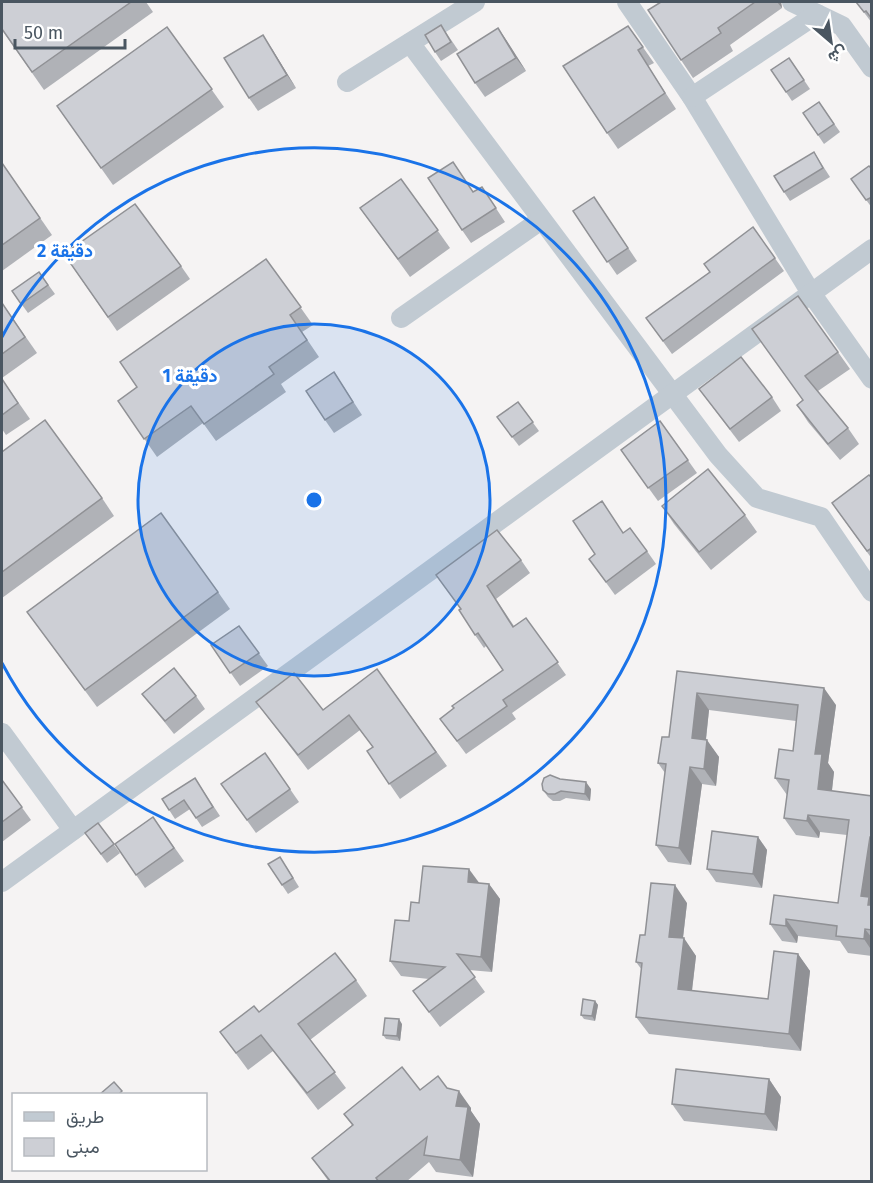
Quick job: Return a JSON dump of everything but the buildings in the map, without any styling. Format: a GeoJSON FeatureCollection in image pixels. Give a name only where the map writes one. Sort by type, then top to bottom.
{"type":"FeatureCollection","features":[{"type":"Feature","properties":{"kind":"street"},"geometry":{"type":"LineString","coordinates":[[348,82],[475,2]]}},
{"type":"Feature","properties":{"kind":"street"},"geometry":{"type":"LineString","coordinates":[[627,2],[692,97],[811,293],[872,379]]}},
{"type":"Feature","properties":{"kind":"street"},"geometry":{"type":"LineString","coordinates":[[792,2],[842,26],[872,68]]}},
{"type":"Feature","properties":{"kind":"street"},"geometry":{"type":"LineString","coordinates":[[692,97],[818,14]]}},
{"type":"Feature","properties":{"kind":"street"},"geometry":{"type":"LineString","coordinates":[[410,43],[718,455],[757,498],[821,517],[872,592]]}},
{"type":"Feature","properties":{"kind":"street"},"geometry":{"type":"LineString","coordinates":[[401,318],[541,220]]}},
{"type":"Feature","properties":{"kind":"street"},"geometry":{"type":"LineString","coordinates":[[2,882],[872,249]]}},
{"type":"Feature","properties":{"kind":"street"},"geometry":{"type":"LineString","coordinates":[[821,517],[838,504]]}},
{"type":"Feature","properties":{"kind":"street"},"geometry":{"type":"LineString","coordinates":[[2,733],[73,830]]}}]}
